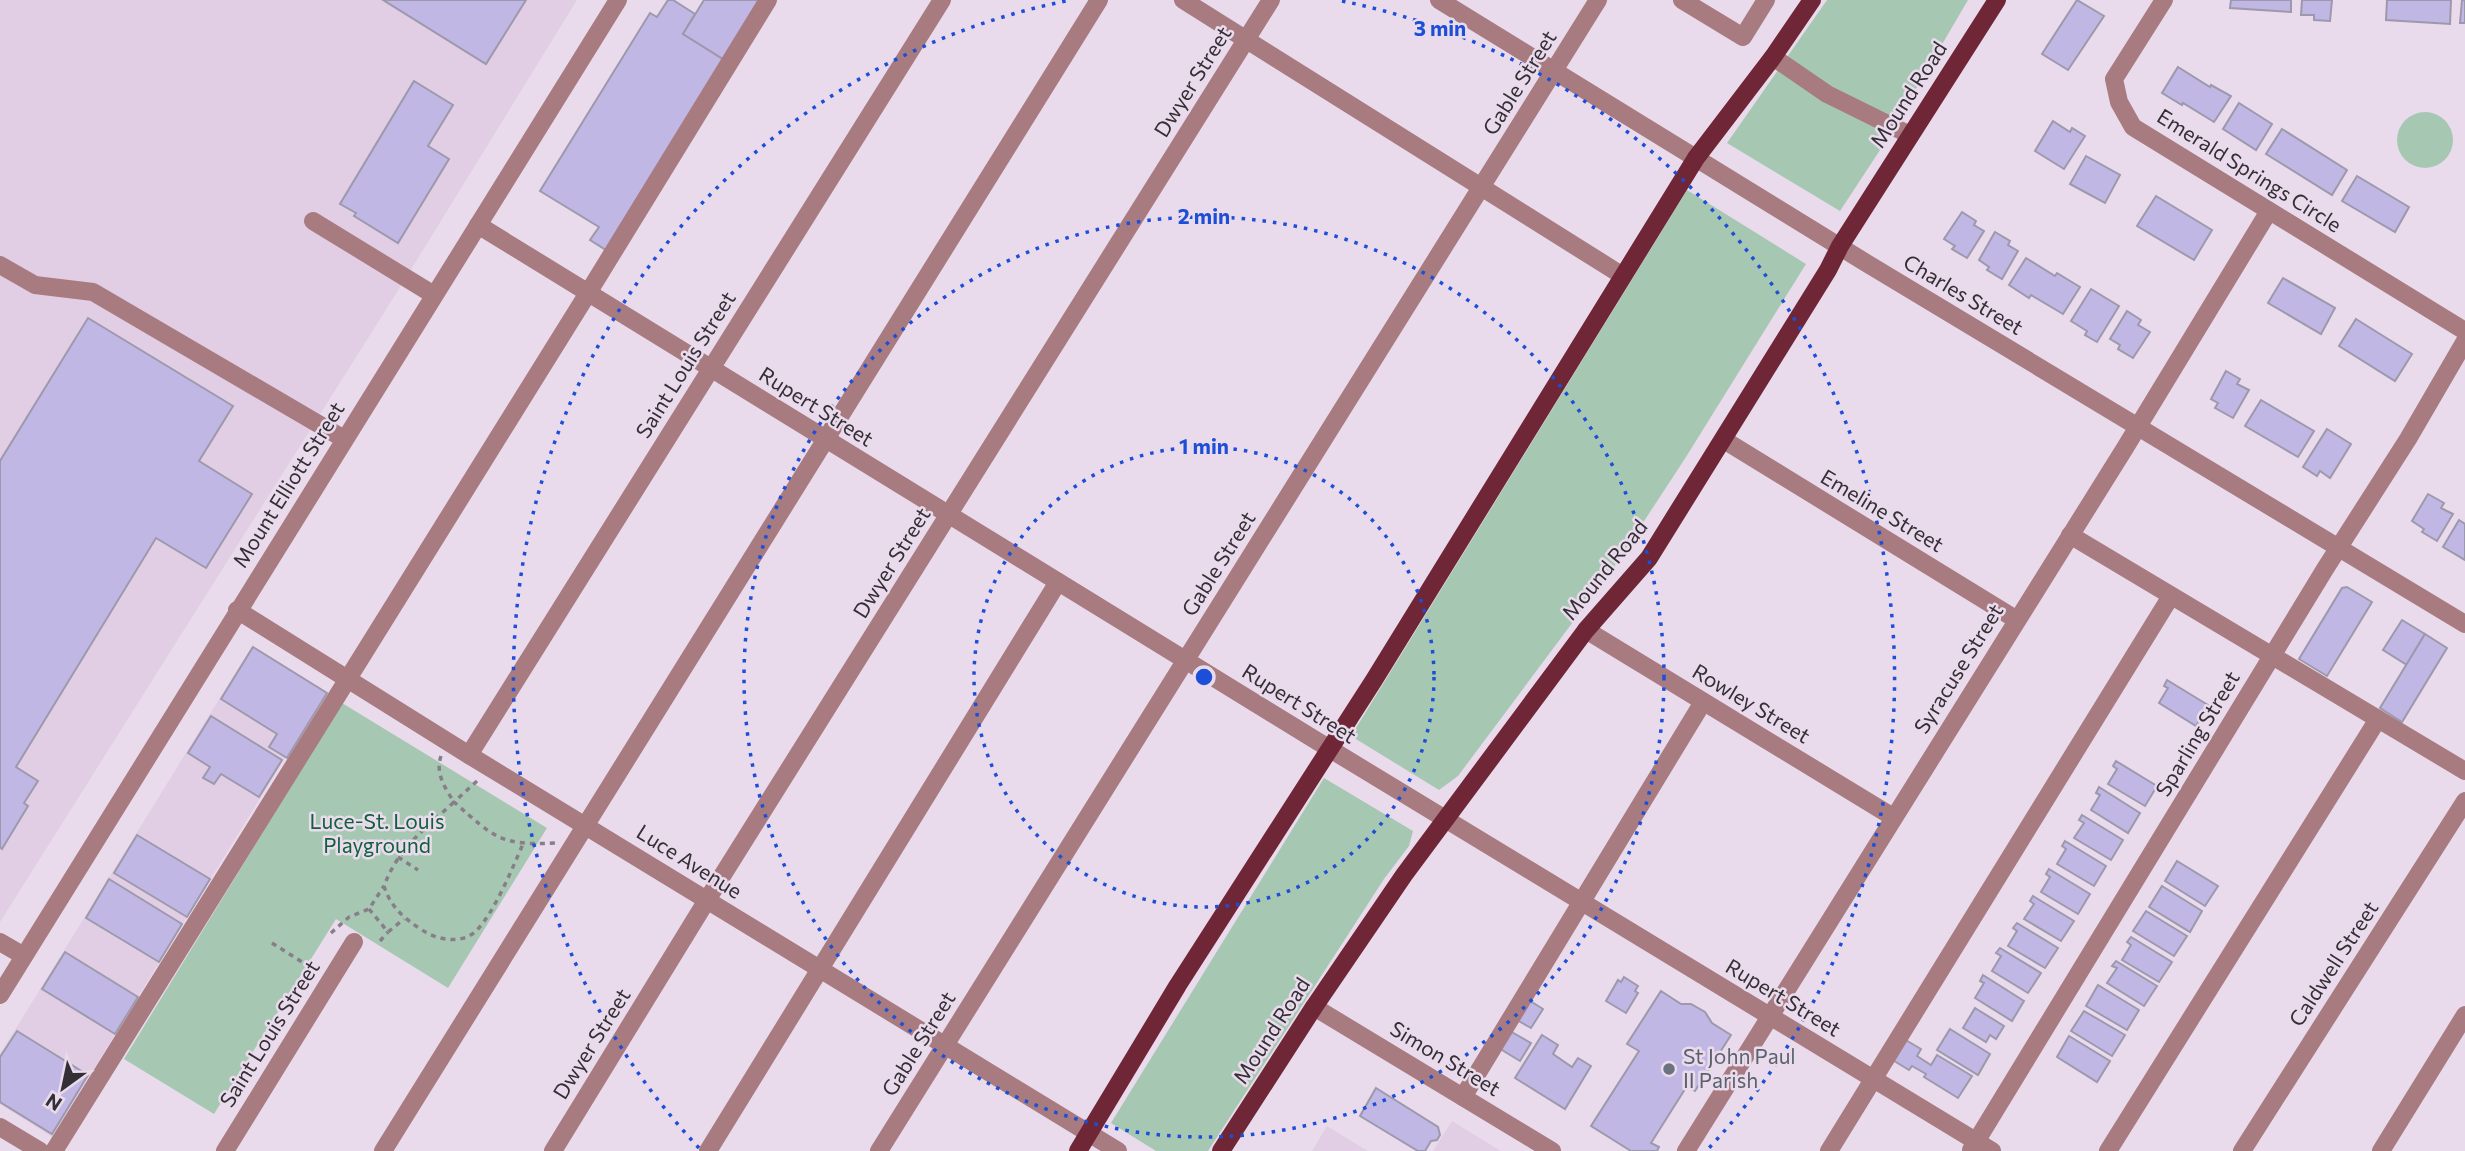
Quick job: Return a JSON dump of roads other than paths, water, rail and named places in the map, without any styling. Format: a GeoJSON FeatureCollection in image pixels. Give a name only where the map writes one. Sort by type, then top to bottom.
{"type":"FeatureCollection","features":[{"type":"Feature","properties":{"kind":"main road"},"geometry":{"type":"LineString","coordinates":[[1078,1151],[1178,985],[1330,749],[1696,158],[1773,57],[1812,0]]}},
{"type":"Feature","properties":{"kind":"main road","name":"Mound Road"},"geometry":{"type":"LineString","coordinates":[[1221,1151],[1396,887],[1586,630],[1649,558],[1724,440],[1840,246],[1997,0]]}},
{"type":"Feature","properties":{"kind":"street","name":"Mount Elliott Street"},"geometry":{"type":"LineString","coordinates":[[0,995],[618,0]]}},
{"type":"Feature","properties":{"kind":"street"},"geometry":{"type":"LineString","coordinates":[[54,1151],[768,0]]}},
{"type":"Feature","properties":{"kind":"street","name":"Saint Louis Street"},"geometry":{"type":"LineString","coordinates":[[469,755],[942,0]]}},
{"type":"Feature","properties":{"kind":"street"},"geometry":{"type":"LineString","coordinates":[[383,1151],[1099,0]]}},
{"type":"Feature","properties":{"kind":"street"},"geometry":{"type":"LineString","coordinates":[[1183,0],[1623,276]]}},
{"type":"Feature","properties":{"kind":"street","name":"Dwyer Street"},"geometry":{"type":"LineString","coordinates":[[552,1151],[1271,0]]}},
{"type":"Feature","properties":{"kind":"street","name":"Charles Street"},"geometry":{"type":"LineString","coordinates":[[1439,0],[2465,624]]}},
{"type":"Feature","properties":{"kind":"street","name":"Gable Street"},"geometry":{"type":"LineString","coordinates":[[879,1151],[1598,0]]}},
{"type":"Feature","properties":{"kind":"street"},"geometry":{"type":"LineString","coordinates":[[1682,0],[1743,37],[1766,0]]}},
{"type":"Feature","properties":{"kind":"street","name":"Emerald Springs Circle"},"geometry":{"type":"LineString","coordinates":[[2160,2],[2114,79],[2119,102],[2133,127],[2465,331]]}},
{"type":"Feature","properties":{"kind":"street"},"geometry":{"type":"LineString","coordinates":[[1773,57],[1827,94],[1910,135]]}},
{"type":"Feature","properties":{"kind":"street","name":"Syracuse Street"},"geometry":{"type":"LineString","coordinates":[[1686,1151],[1771,1018],[2269,211]]}},
{"type":"Feature","properties":{"kind":"street"},"geometry":{"type":"LineString","coordinates":[[313,221],[434,295]]}},
{"type":"Feature","properties":{"kind":"street","name":"Rupert Street"},"geometry":{"type":"LineString","coordinates":[[478,225],[1185,661],[1872,1079],[1979,1148]]}},
{"type":"Feature","properties":{"kind":"street"},"geometry":{"type":"LineString","coordinates":[[0,265],[35,285],[93,292],[344,439]]}},
{"type":"Feature","properties":{"kind":"street","name":"Sparling Street"},"geometry":{"type":"LineString","coordinates":[[1979,1148],[2272,656],[2408,439],[2465,341]]}},
{"type":"Feature","properties":{"kind":"street","name":"Emeline Street"},"geometry":{"type":"LineString","coordinates":[[1724,440],[2017,620]]}},
{"type":"Feature","properties":{"kind":"street"},"geometry":{"type":"LineString","coordinates":[[2070,535],[2465,771]]}},
{"type":"Feature","properties":{"kind":"street"},"geometry":{"type":"LineString","coordinates":[[708,1151],[1058,582]]}},
{"type":"Feature","properties":{"kind":"street"},"geometry":{"type":"LineString","coordinates":[[1829,1151],[2171,596]]}},
{"type":"Feature","properties":{"kind":"street","name":"Luce Avenue"},"geometry":{"type":"LineString","coordinates":[[237,610],[469,755],[1118,1151]]}},
{"type":"Feature","properties":{"kind":"street","name":"Rowley Street"},"geometry":{"type":"LineString","coordinates":[[1586,630],[1893,817]]}},
{"type":"Feature","properties":{"kind":"street"},"geometry":{"type":"LineString","coordinates":[[1463,1097],[1703,702]]}},
{"type":"Feature","properties":{"kind":"street"},"geometry":{"type":"LineString","coordinates":[[2108,1151],[2378,719]]}},
{"type":"Feature","properties":{"kind":"street","name":"Caldwell Street"},"geometry":{"type":"LineString","coordinates":[[2242,1151],[2465,801]]}},
{"type":"Feature","properties":{"kind":"street"},"geometry":{"type":"LineString","coordinates":[[0,942],[24,956]]}},
{"type":"Feature","properties":{"kind":"street","name":"Saint Louis Street"},"geometry":{"type":"LineString","coordinates":[[225,1151],[354,942]]}},
{"type":"Feature","properties":{"kind":"street","name":"Simon Street"},"geometry":{"type":"LineString","coordinates":[[1314,1007],[1552,1151]]}},
{"type":"Feature","properties":{"kind":"street"},"geometry":{"type":"LineString","coordinates":[[2381,1151],[2465,1015]]}},
{"type":"Feature","properties":{"kind":"street"},"geometry":{"type":"LineString","coordinates":[[0,1127],[40,1151]]}},
{"type":"Feature","properties":{"kind":"place","name":"St John Paul II Parish"},"geometry":{"type":"Point","coordinates":[1669,1069]}},
{"type":"Feature","properties":{"kind":"park label","name":"Luce-St. Louis Playground"},"geometry":{"type":"Point","coordinates":[377,834]}}]}
